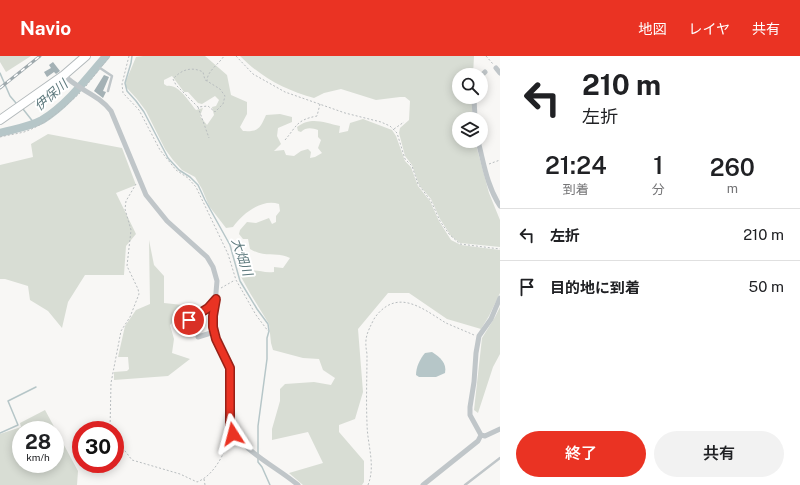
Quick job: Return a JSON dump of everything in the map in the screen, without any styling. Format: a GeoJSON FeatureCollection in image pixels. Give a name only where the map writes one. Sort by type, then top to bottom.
{"type":"FeatureCollection","features":[{"type":"Feature","properties":{"kind":"highway"},"geometry":{"type":"LineString","coordinates":[[0,120],[64,75],[86,56]]}},
{"type":"Feature","properties":{"kind":"street"},"geometry":{"type":"LineString","coordinates":[[496,68],[500,73]]}},
{"type":"Feature","properties":{"kind":"street"},"geometry":{"type":"LineString","coordinates":[[64,75],[80,88],[96,96],[105,103],[111,111],[146,195],[167,221],[207,257],[216,275],[217,288],[213,316],[214,332],[230,368],[230,425],[233,434],[243,444],[298,485]]}},
{"type":"Feature","properties":{"kind":"street"},"geometry":{"type":"LineString","coordinates":[[480,148],[485,165],[487,181],[500,206]]}},
{"type":"Feature","properties":{"kind":"street"},"geometry":{"type":"LineString","coordinates":[[481,435],[470,415],[478,336],[491,319],[500,298]]}},
{"type":"Feature","properties":{"kind":"street"},"geometry":{"type":"LineString","coordinates":[[189,320],[208,308],[216,299]]}},
{"type":"Feature","properties":{"kind":"street"},"geometry":{"type":"LineString","coordinates":[[198,337],[214,332]]}},
{"type":"Feature","properties":{"kind":"street"},"geometry":{"type":"LineString","coordinates":[[481,435],[485,436],[500,429]]}},
{"type":"Feature","properties":{"kind":"street"},"geometry":{"type":"LineString","coordinates":[[423,485],[478,441],[481,435]]}},
{"type":"Feature","properties":{"kind":"lane"},"geometry":{"type":"LineString","coordinates":[[100,68],[112,76],[108,91]]}},
{"type":"Feature","properties":{"kind":"lane"},"geometry":{"type":"LineString","coordinates":[[465,485],[500,458]]}},
{"type":"Feature","properties":{"kind":"path"},"geometry":{"type":"LineString","coordinates":[[0,137],[24,132],[55,116],[110,56]]}},
{"type":"Feature","properties":{"kind":"path"},"geometry":{"type":"LineString","coordinates":[[130,56],[122,84],[123,93],[139,110],[160,150],[176,170],[188,178],[196,187],[228,254],[236,280],[256,314],[268,330]]}},
{"type":"Feature","properties":{"kind":"path"},"geometry":{"type":"LineString","coordinates":[[207,81],[208,74],[224,56]]}},
{"type":"Feature","properties":{"kind":"path"},"geometry":{"type":"LineString","coordinates":[[236,56],[253,74],[285,92],[345,113],[381,122],[394,130],[397,134],[405,159],[414,171],[418,184],[430,201],[440,221],[449,234],[460,244],[500,248]]}},
{"type":"Feature","properties":{"kind":"path"},"geometry":{"type":"LineString","coordinates":[[486,56],[496,68]]}},
{"type":"Feature","properties":{"kind":"path"},"geometry":{"type":"LineString","coordinates":[[198,107],[208,106],[215,112],[225,100],[220,88],[205,80],[203,72],[193,69],[180,72],[173,79],[176,85],[198,107],[209,138]]}},
{"type":"Feature","properties":{"kind":"path"},"geometry":{"type":"LineString","coordinates":[[285,140],[292,132],[292,128],[304,118],[316,116],[320,104]]}},
{"type":"Feature","properties":{"kind":"path"},"geometry":{"type":"LineString","coordinates":[[394,130],[404,122]]}},
{"type":"Feature","properties":{"kind":"path"},"geometry":{"type":"LineString","coordinates":[[485,165],[500,160]]}},
{"type":"Feature","properties":{"kind":"path"},"geometry":{"type":"LineString","coordinates":[[110,421],[111,383],[122,326],[130,316],[139,294],[127,266],[131,230],[126,215],[125,204],[133,186],[140,181]]}},
{"type":"Feature","properties":{"kind":"path"},"geometry":{"type":"LineString","coordinates":[[217,288],[224,287],[236,280]]}},
{"type":"Feature","properties":{"kind":"path"},"geometry":{"type":"LineString","coordinates":[[368,485],[370,479],[371,460],[366,424],[367,354],[365,343],[366,336],[376,316],[392,303],[406,302],[423,308],[452,326],[478,336]]}},
{"type":"Feature","properties":{"kind":"path"},"geometry":{"type":"LineString","coordinates":[[124,450],[132,460],[180,474],[197,482],[204,479],[216,466],[233,434]]}},
{"type":"Feature","properties":{"kind":"path"},"geometry":{"type":"LineString","coordinates":[[204,479],[205,485]]}},
{"type":"Feature","properties":{"kind":"shaded area"},"geometry":{"type":"Polygon","coordinates":[[[0,56],[31,56],[6,72],[0,62],[0,56]]]}},
{"type":"Feature","properties":{"kind":"shaded area"},"geometry":{"type":"Polygon","coordinates":[[[205,56],[227,75],[231,95],[247,102],[247,114],[240,127],[243,131],[256,130],[266,115],[280,114],[292,117],[292,122],[278,128],[277,136],[281,144],[274,151],[284,150],[286,155],[294,156],[301,151],[308,149],[311,152],[310,158],[322,153],[318,148],[321,140],[318,137],[318,130],[309,128],[301,132],[298,131],[297,127],[308,122],[318,121],[340,126],[339,133],[348,131],[350,123],[363,119],[392,130],[396,136],[405,161],[411,167],[418,186],[430,201],[439,221],[451,240],[461,245],[500,250],[500,293],[481,329],[447,319],[409,293],[388,293],[358,329],[363,392],[355,419],[339,425],[339,432],[364,461],[364,482],[362,485],[303,485],[289,473],[323,463],[308,432],[272,440],[272,429],[280,401],[280,389],[285,384],[314,382],[331,385],[335,378],[323,370],[319,359],[303,358],[273,350],[269,324],[240,275],[250,271],[274,272],[274,267],[283,268],[290,258],[280,255],[261,254],[256,252],[250,249],[248,239],[243,239],[239,234],[240,230],[247,222],[256,223],[269,218],[272,224],[276,222],[276,216],[280,211],[279,204],[266,203],[259,205],[247,212],[233,227],[226,228],[209,206],[195,177],[182,170],[173,160],[165,149],[146,111],[126,87],[126,81],[136,57],[205,56]],[[172,76],[164,80],[164,84],[180,91],[196,110],[203,108],[200,116],[207,125],[214,115],[212,107],[216,106],[219,100],[215,96],[202,104],[198,103],[188,92],[184,92],[172,76]]]}},
{"type":"Feature","properties":{"kind":"shaded area"},"geometry":{"type":"Polygon","coordinates":[[[240,56],[474,56],[473,68],[452,68],[452,104],[472,104],[472,112],[452,112],[452,148],[477,148],[489,193],[500,220],[500,247],[460,243],[451,236],[440,219],[431,199],[419,185],[412,165],[405,156],[399,133],[400,128],[409,120],[410,101],[405,97],[376,100],[341,89],[324,93],[314,98],[293,91],[274,82],[248,64],[240,56]]]}},
{"type":"Feature","properties":{"kind":"shaded area"},"geometry":{"type":"Polygon","coordinates":[[[48,134],[122,148],[136,185],[116,193],[136,234],[126,246],[124,275],[85,275],[68,302],[62,328],[48,311],[30,300],[28,286],[5,279],[0,279],[0,165],[33,157],[31,144],[48,134]]]}},
{"type":"Feature","properties":{"kind":"shaded area"},"geometry":{"type":"Polygon","coordinates":[[[149,240],[154,265],[164,276],[164,303],[192,306],[195,313],[182,314],[170,325],[174,339],[172,353],[190,359],[168,376],[114,380],[114,372],[127,371],[129,369],[128,357],[118,357],[125,326],[136,310],[150,304],[149,240]]]}},
{"type":"Feature","properties":{"kind":"shaded area"},"geometry":{"type":"Polygon","coordinates":[[[500,307],[500,354],[493,367],[478,413],[474,410],[482,338],[500,307]]]}},
{"type":"Feature","properties":{"kind":"shaded area"},"geometry":{"type":"Polygon","coordinates":[[[432,352],[444,363],[445,373],[436,377],[419,377],[416,375],[420,360],[425,353],[432,352]]]}},
{"type":"Feature","properties":{"kind":"shaded area"},"geometry":{"type":"Polygon","coordinates":[[[45,410],[51,421],[24,421],[45,410]]]}},
{"type":"Feature","properties":{"kind":"shaded area"},"geometry":{"type":"Polygon","coordinates":[[[12,430],[12,473],[64,473],[64,445],[72,460],[72,473],[78,473],[77,485],[0,485],[0,434],[12,430]]]}},
{"type":"Feature","properties":{"kind":"building"},"geometry":{"type":"Polygon","coordinates":[[[53,62],[60,71],[56,74],[54,72],[47,77],[44,72],[51,68],[49,65],[53,62]]]}},
{"type":"Feature","properties":{"kind":"building"},"geometry":{"type":"Polygon","coordinates":[[[104,75],[109,77],[103,91],[106,92],[103,98],[94,91],[104,75]]]}},
{"type":"Feature","properties":{"kind":"waterway","name":"伊保川"},"geometry":{"type":"LineString","coordinates":[[0,133],[32,124],[51,114],[76,91],[106,56]]}},
{"type":"Feature","properties":{"kind":"waterway","name":"大畑川"},"geometry":{"type":"LineString","coordinates":[[132,56],[125,83],[127,91],[144,112],[168,158],[179,170],[190,177],[198,185],[230,245],[240,281],[268,324],[267,359],[258,426],[258,454]]}},
{"type":"Feature","properties":{"kind":"waterway"},"geometry":{"type":"LineString","coordinates":[[0,73],[10,96],[16,103]]}},
{"type":"Feature","properties":{"kind":"waterway"},"geometry":{"type":"LineString","coordinates":[[23,109],[34,123]]}},
{"type":"Feature","properties":{"kind":"waterway"},"geometry":{"type":"LineString","coordinates":[[0,433],[18,425],[8,401],[36,387]]}},
{"type":"Feature","properties":{"kind":"waterway","name":"大畑川"},"geometry":{"type":"LineString","coordinates":[[258,458],[258,462],[262,467],[270,485]]}},
{"type":"Feature","properties":{"kind":"railway"},"geometry":{"type":"LineString","coordinates":[[0,88],[40,56]]}},
{"type":"Feature","properties":{"kind":"route"},"geometry":{"type":"LineString","coordinates":[[189,320],[201,311],[208,308],[216,299],[213,327],[216,339],[230,368],[230,425],[233,434]]}}]}
